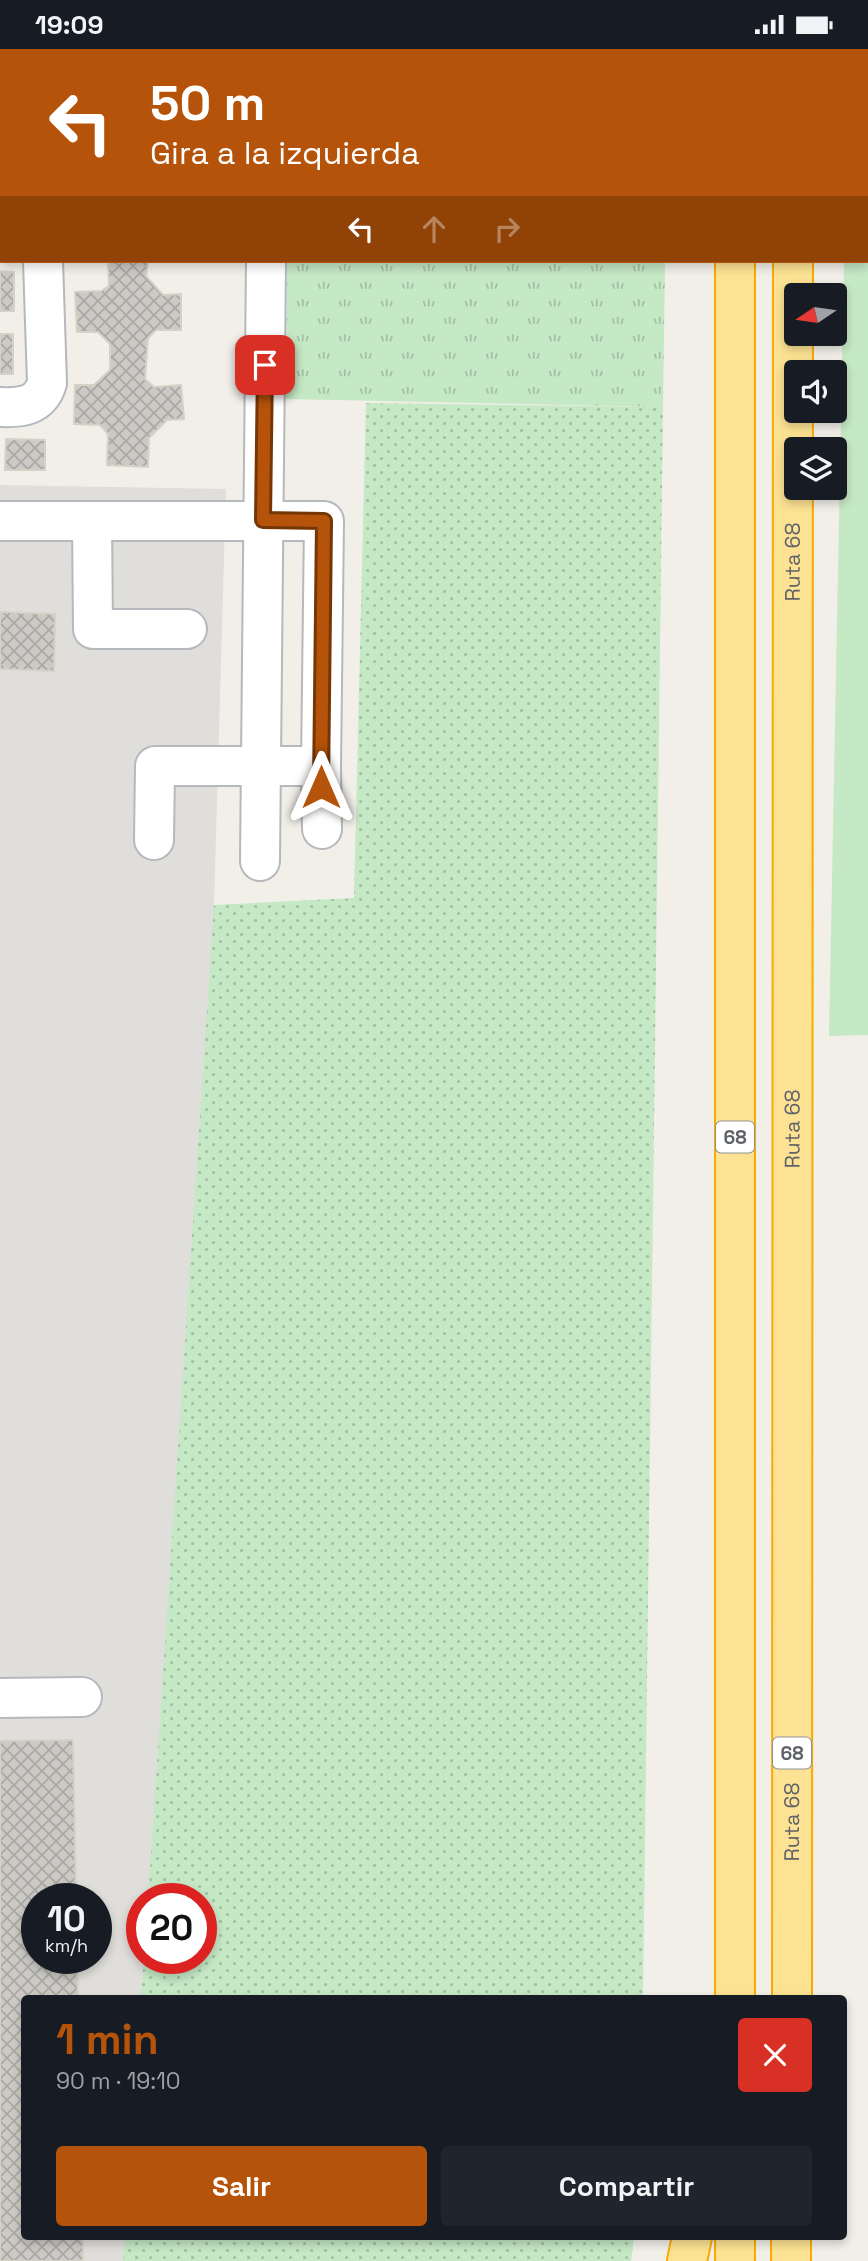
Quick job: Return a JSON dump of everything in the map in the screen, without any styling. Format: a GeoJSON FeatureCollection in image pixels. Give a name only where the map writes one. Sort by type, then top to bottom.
{"type":"FeatureCollection","features":[{"type":"Feature","properties":{"kind":"highway","name":"68"},"geometry":{"type":"LineString","coordinates":[[735,263],[735,1995]]}},
{"type":"Feature","properties":{"kind":"highway","name":"Ruta 68"},"geometry":{"type":"LineString","coordinates":[[792,1995],[793,263]]}},
{"type":"Feature","properties":{"kind":"highway"},"geometry":{"type":"LineString","coordinates":[[687,2261],[691,2240]]}},
{"type":"Feature","properties":{"kind":"highway"},"geometry":{"type":"LineString","coordinates":[[706,2261],[709,2240]]}},
{"type":"Feature","properties":{"kind":"highway"},"geometry":{"type":"LineString","coordinates":[[735,2240],[735,2261]]}},
{"type":"Feature","properties":{"kind":"highway"},"geometry":{"type":"LineString","coordinates":[[791,2240],[791,2261]]}},
{"type":"Feature","properties":{"kind":"street"},"geometry":{"type":"LineString","coordinates":[[0,407],[32,404],[43,395],[47,383],[43,263]]}},
{"type":"Feature","properties":{"kind":"street"},"geometry":{"type":"LineString","coordinates":[[260,861],[266,263]]}},
{"type":"Feature","properties":{"kind":"street"},"geometry":{"type":"LineString","coordinates":[[0,521],[324,521],[322,829]]}},
{"type":"Feature","properties":{"kind":"street"},"geometry":{"type":"LineString","coordinates":[[92,521],[93,629],[187,629]]}},
{"type":"Feature","properties":{"kind":"street"},"geometry":{"type":"LineString","coordinates":[[154,840],[155,766],[321,766]]}},
{"type":"Feature","properties":{"kind":"street"},"geometry":{"type":"LineString","coordinates":[[0,1697],[82,1697]]}},
{"type":"Feature","properties":{"kind":"shaded area"},"geometry":{"type":"Polygon","coordinates":[[[0,485],[226,489],[214,905],[212,1883],[126,1883],[126,1974],[212,1974],[212,1995],[21,1995],[21,2240],[211,2240],[211,2261],[0,2261],[0,485]]]}},
{"type":"Feature","properties":{"kind":"green space"},"geometry":{"type":"Polygon","coordinates":[[[287,263],[665,263],[663,407],[286,399],[287,263]]]}},
{"type":"Feature","properties":{"kind":"green space"},"geometry":{"type":"Polygon","coordinates":[[[844,263],[868,263],[868,1035],[829,1036],[839,500],[847,500],[847,437],[841,437],[841,423],[847,423],[847,360],[842,360],[842,347],[847,347],[847,283],[844,283],[844,263]]]}},
{"type":"Feature","properties":{"kind":"green space"},"geometry":{"type":"Polygon","coordinates":[[[366,403],[663,407],[643,1995],[141,1995],[143,1974],[217,1974],[217,1883],[149,1883],[214,905],[354,898],[366,403]]]}},
{"type":"Feature","properties":{"kind":"green space"},"geometry":{"type":"Polygon","coordinates":[[[125,2240],[634,2240],[631,2261],[123,2261],[125,2240]]]}},
{"type":"Feature","properties":{"kind":"building"},"geometry":{"type":"Polygon","coordinates":[[[108,263],[148,263],[146,276],[163,295],[181,294],[181,330],[156,330],[148,338],[145,379],[154,387],[181,385],[184,419],[167,420],[149,438],[148,467],[107,465],[108,434],[100,425],[74,424],[75,385],[94,385],[110,370],[110,344],[98,332],[77,332],[75,292],[101,291],[109,286],[108,263]]]}},
{"type":"Feature","properties":{"kind":"building"},"geometry":{"type":"Polygon","coordinates":[[[0,271],[14,272],[14,311],[0,311],[0,271]]]}},
{"type":"Feature","properties":{"kind":"building"},"geometry":{"type":"Polygon","coordinates":[[[0,334],[13,334],[13,374],[0,374],[0,334]]]}},
{"type":"Feature","properties":{"kind":"building"},"geometry":{"type":"Polygon","coordinates":[[[6,439],[45,440],[45,470],[5,470],[6,439]]]}},
{"type":"Feature","properties":{"kind":"building"},"geometry":{"type":"Polygon","coordinates":[[[0,612],[55,614],[54,671],[0,669],[0,612]]]}},
{"type":"Feature","properties":{"kind":"building"},"geometry":{"type":"Polygon","coordinates":[[[73,1740],[76,1883],[21,1883],[21,1974],[77,1974],[78,1995],[21,1995],[21,2240],[83,2240],[83,2261],[0,2261],[0,1741],[73,1740]]]}},
{"type":"Feature","properties":{"kind":"route"},"geometry":{"type":"LineString","coordinates":[[265,365],[263,520],[324,521],[321,787]]}}]}
